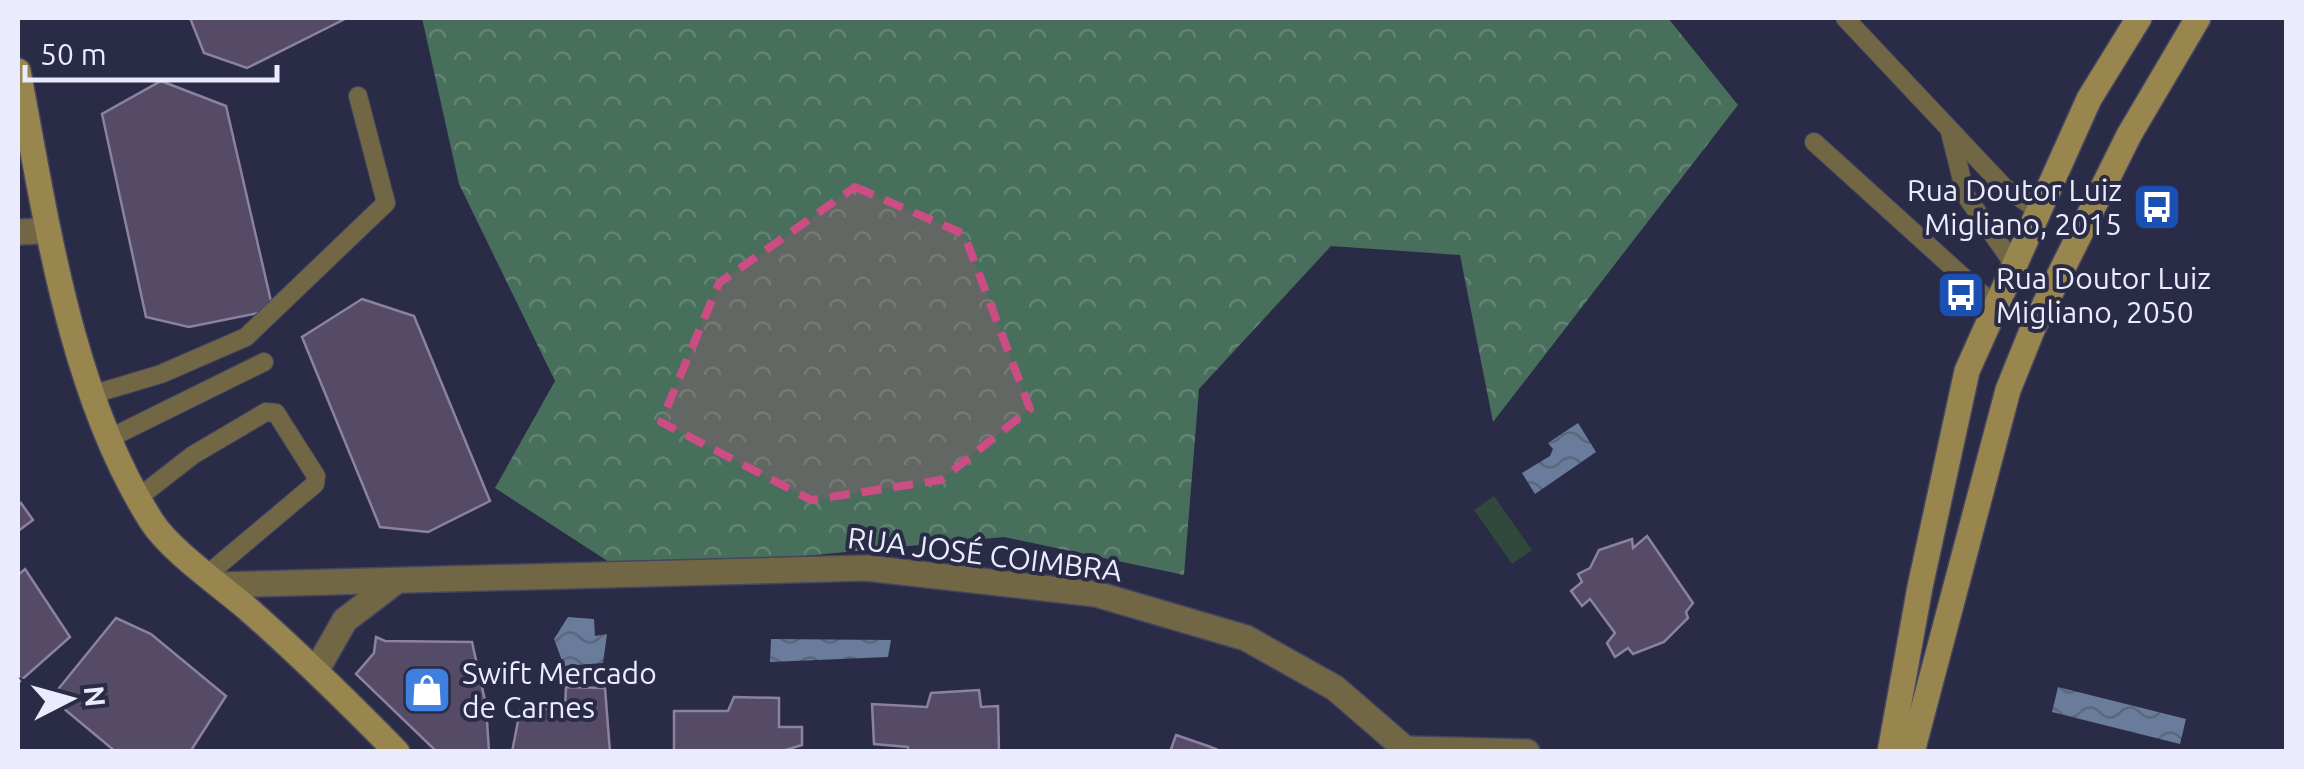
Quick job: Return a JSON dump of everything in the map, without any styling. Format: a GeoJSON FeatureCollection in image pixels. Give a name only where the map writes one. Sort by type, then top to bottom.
{"type":"FeatureCollection","features":[{"type":"Feature","properties":{"kind":"main road"},"geometry":{"type":"LineString","coordinates":[[1905,750],[1920,587],[1967,372],[2090,100],[2139,18]]}},
{"type":"Feature","properties":{"kind":"main road"},"geometry":{"type":"LineString","coordinates":[[1905,750],[2008,390],[2033,328],[2129,135],[2198,18]]}},
{"type":"Feature","properties":{"kind":"main road"},"geometry":{"type":"LineString","coordinates":[[19,86],[46,231],[94,394],[110,438],[154,525],[317,669],[396,752]]}},
{"type":"Feature","properties":{"kind":"street"},"geometry":{"type":"LineString","coordinates":[[18,232],[46,231]]}},
{"type":"Feature","properties":{"kind":"street","name":"RUA JOSÉ COIMBRA"},"geometry":{"type":"LineString","coordinates":[[214,579],[396,582],[866,568],[1096,594],[1246,638],[1336,688],[1408,750],[1527,752]]}},
{"type":"Feature","properties":{"kind":"street"},"geometry":{"type":"LineString","coordinates":[[317,669],[345,620],[396,582]]}},
{"type":"Feature","properties":{"kind":"lane"},"geometry":{"type":"LineString","coordinates":[[1845,18],[2004,187],[2038,210]]}},
{"type":"Feature","properties":{"kind":"lane"},"geometry":{"type":"LineString","coordinates":[[94,394],[161,374],[246,337],[386,203],[358,96]]}},
{"type":"Feature","properties":{"kind":"lane"},"geometry":{"type":"LineString","coordinates":[[1950,131],[1966,196],[2013,264]]}},
{"type":"Feature","properties":{"kind":"lane"},"geometry":{"type":"LineString","coordinates":[[1814,142],[1994,306]]}},
{"type":"Feature","properties":{"kind":"lane"},"geometry":{"type":"LineString","coordinates":[[110,438],[264,362]]}},
{"type":"Feature","properties":{"kind":"lane"},"geometry":{"type":"LineString","coordinates":[[140,497],[193,455],[266,412],[276,413],[316,476],[315,484],[214,579]]}},
{"type":"Feature","properties":{"kind":"highlighted area"},"geometry":{"type":"Polygon","coordinates":[[[855,187],[964,234],[1030,409],[941,480],[811,500],[661,422],[719,283],[855,187]]]}},
{"type":"Feature","properties":{"kind":"green space"},"geometry":{"type":"Polygon","coordinates":[[[422,18],[1668,18],[1738,105],[1493,422],[1460,255],[1331,246],[1199,389],[1184,575],[1004,537],[626,573],[495,488],[555,381],[459,184],[422,18]]]}},
{"type":"Feature","properties":{"kind":"green space"},"geometry":{"type":"Polygon","coordinates":[[[1494,496],[1532,550],[1512,564],[1474,510],[1494,496]]]}},
{"type":"Feature","properties":{"kind":"water"},"geometry":{"type":"Polygon","coordinates":[[[1578,423],[1596,452],[1535,494],[1522,473],[1550,456],[1553,449],[1548,443],[1578,423]]]}},
{"type":"Feature","properties":{"kind":"water"},"geometry":{"type":"Polygon","coordinates":[[[568,617],[594,619],[595,636],[607,634],[603,663],[564,666],[554,639],[568,617]]]}},
{"type":"Feature","properties":{"kind":"water"},"geometry":{"type":"Polygon","coordinates":[[[771,639],[891,640],[888,657],[770,662],[771,639]]]}},
{"type":"Feature","properties":{"kind":"water"},"geometry":{"type":"Polygon","coordinates":[[[2058,687],[2186,719],[2180,744],[2052,712],[2058,687]]]}},
{"type":"Feature","properties":{"kind":"building"},"geometry":{"type":"Polygon","coordinates":[[[190,18],[347,18],[247,68],[204,53],[190,18]]]}},
{"type":"Feature","properties":{"kind":"building"},"geometry":{"type":"Polygon","coordinates":[[[161,81],[226,106],[273,310],[189,327],[146,317],[102,114],[161,81]]]}},
{"type":"Feature","properties":{"kind":"building"},"geometry":{"type":"Polygon","coordinates":[[[362,299],[414,316],[490,501],[428,532],[380,527],[302,337],[362,299]]]}},
{"type":"Feature","properties":{"kind":"building"},"geometry":{"type":"Polygon","coordinates":[[[21,503],[33,520],[18,531],[18,506],[21,503]]]}},
{"type":"Feature","properties":{"kind":"building"},"geometry":{"type":"Polygon","coordinates":[[[1647,536],[1693,603],[1686,612],[1688,618],[1664,642],[1633,654],[1628,648],[1615,657],[1607,643],[1615,633],[1590,599],[1582,606],[1571,591],[1582,582],[1578,574],[1590,568],[1599,550],[1632,539],[1633,548],[1647,536]]]}},
{"type":"Feature","properties":{"kind":"building"},"geometry":{"type":"Polygon","coordinates":[[[25,569],[70,637],[18,683],[18,575],[25,569]]]}},
{"type":"Feature","properties":{"kind":"building"},"geometry":{"type":"Polygon","coordinates":[[[116,618],[151,634],[226,696],[190,752],[116,752],[51,698],[116,618]]]}},
{"type":"Feature","properties":{"kind":"building","name":"Swift Mercado de Carnes"},"geometry":{"type":"Polygon","coordinates":[[[376,637],[385,641],[472,642],[486,705],[489,752],[437,752],[356,674],[374,653],[376,637]]]}},
{"type":"Feature","properties":{"kind":"building"},"geometry":{"type":"Polygon","coordinates":[[[566,687],[605,688],[610,752],[512,752],[520,711],[565,707],[566,687]]]}},
{"type":"Feature","properties":{"kind":"building"},"geometry":{"type":"Polygon","coordinates":[[[979,690],[981,707],[998,706],[999,752],[908,752],[908,747],[874,744],[872,704],[927,707],[931,693],[979,690]]]}},
{"type":"Feature","properties":{"kind":"building"},"geometry":{"type":"Polygon","coordinates":[[[734,697],[779,698],[779,727],[802,727],[802,745],[779,752],[674,752],[674,711],[728,711],[734,697]]]}},
{"type":"Feature","properties":{"kind":"building"},"geometry":{"type":"Polygon","coordinates":[[[1176,735],[1208,746],[1223,752],[1170,752],[1176,735]]]}},
{"type":"Feature","properties":{"kind":"place","name":"Rua Doutor Luiz Migliano, 2015"},"geometry":{"type":"Point","coordinates":[2157,207]}},
{"type":"Feature","properties":{"kind":"place","name":"Rua Doutor Luiz Migliano, 2050"},"geometry":{"type":"Point","coordinates":[1961,295]}},
{"type":"Feature","properties":{"kind":"place","name":"Swift Mercado de Carnes"},"geometry":{"type":"Point","coordinates":[427,690]}}]}
